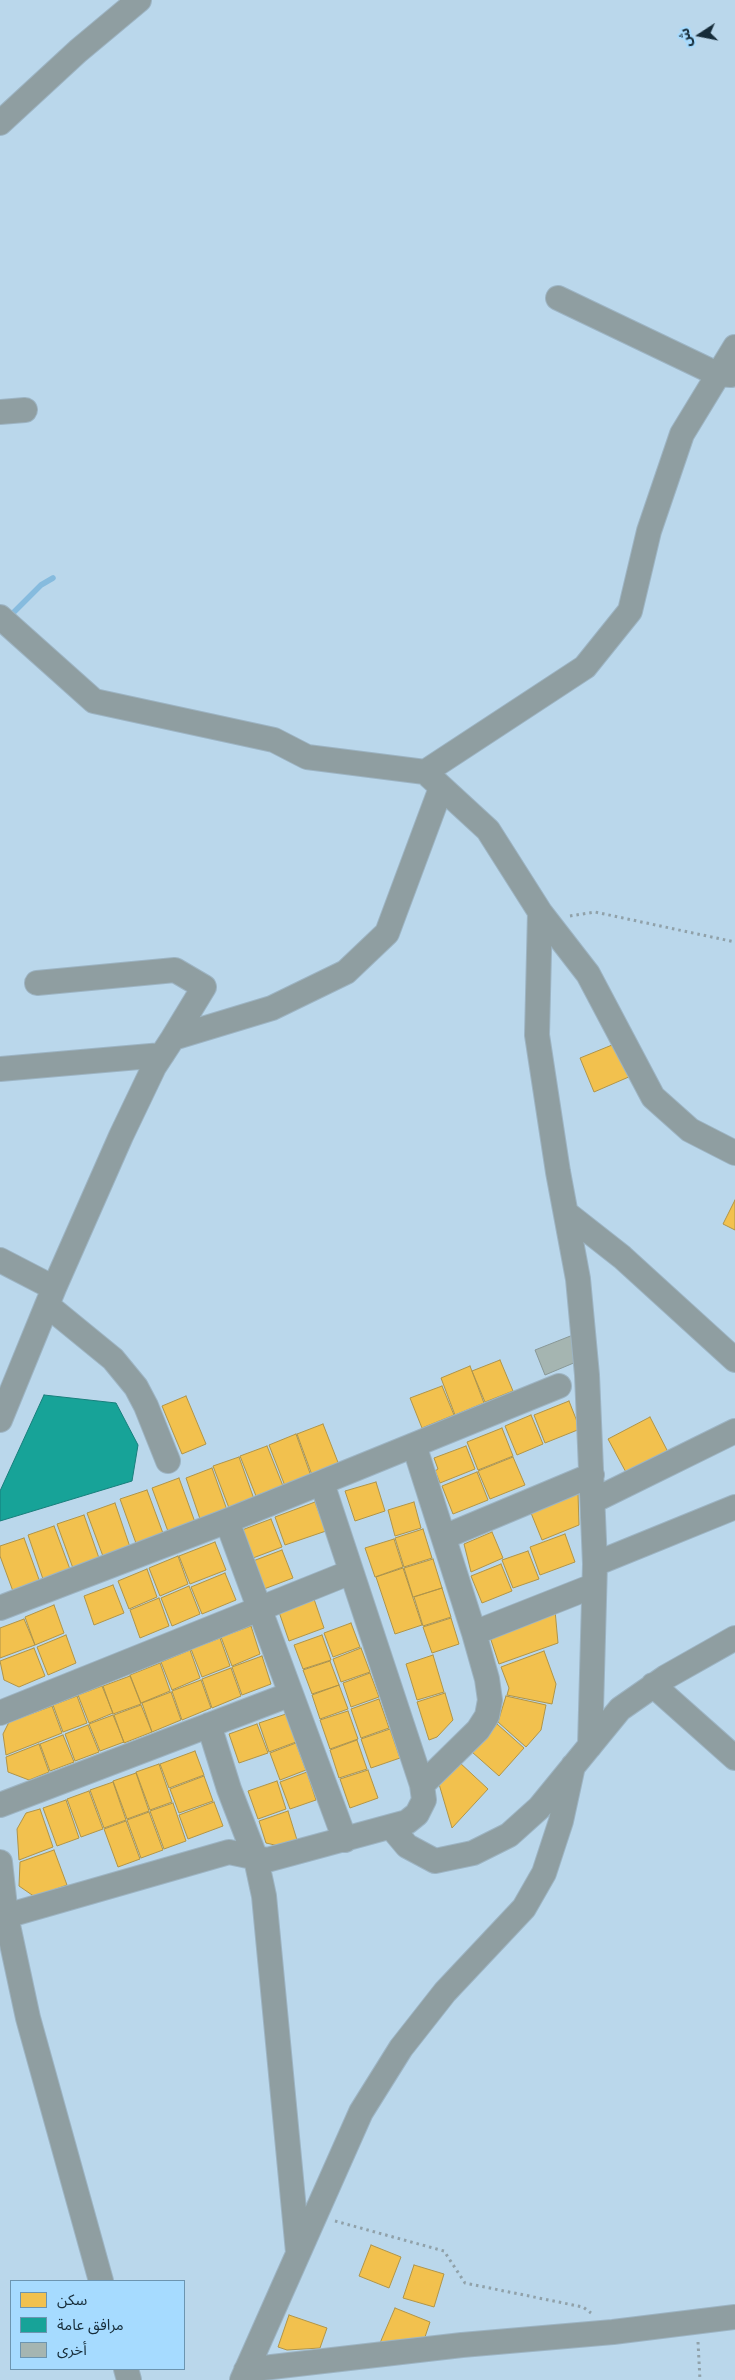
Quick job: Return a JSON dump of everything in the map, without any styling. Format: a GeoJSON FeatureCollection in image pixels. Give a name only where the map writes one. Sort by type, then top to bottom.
{"type":"FeatureCollection","features":[{"type":"Feature","properties":{"kind":"street"},"geometry":{"type":"LineString","coordinates":[[0,123],[78,51],[139,0]]}},
{"type":"Feature","properties":{"kind":"street"},"geometry":{"type":"LineString","coordinates":[[558,298],[726,374]]}},
{"type":"Feature","properties":{"kind":"street"},"geometry":{"type":"LineString","coordinates":[[0,1069],[168,1046],[272,1008],[346,972],[387,933],[433,780],[585,666],[630,612],[649,531],[682,434],[726,374],[735,347]]}},
{"type":"Feature","properties":{"kind":"street"},"geometry":{"type":"LineString","coordinates":[[0,412],[25,410]]}},
{"type":"Feature","properties":{"kind":"street"},"geometry":{"type":"LineString","coordinates":[[5,622],[94,701],[274,740],[307,757],[433,780],[488,830],[544,916],[588,974],[653,1097],[690,1130],[735,1152]]}},
{"type":"Feature","properties":{"kind":"street"},"geometry":{"type":"LineString","coordinates":[[544,916],[537,1035],[578,1280],[587,1375],[594,1501],[590,1746]]}},
{"type":"Feature","properties":{"kind":"street"},"geometry":{"type":"LineString","coordinates":[[0,1420],[10,1369],[50,1296],[121,1136],[168,1046],[204,987],[175,970],[37,983]]}},
{"type":"Feature","properties":{"kind":"street"},"geometry":{"type":"LineString","coordinates":[[566,1213],[622,1257],[735,1360]]}},
{"type":"Feature","properties":{"kind":"street"},"geometry":{"type":"LineString","coordinates":[[0,1260],[50,1296],[113,1359],[136,1387],[146,1406],[168,1461]]}},
{"type":"Feature","properties":{"kind":"street"},"geometry":{"type":"LineString","coordinates":[[0,1608],[227,1521],[559,1386]]}},
{"type":"Feature","properties":{"kind":"street"},"geometry":{"type":"LineString","coordinates":[[594,1501],[735,1431]]}},
{"type":"Feature","properties":{"kind":"street"},"geometry":{"type":"LineString","coordinates":[[414,1445],[474,1633],[490,1700],[486,1716],[478,1730],[422,1784]]}},
{"type":"Feature","properties":{"kind":"street"},"geometry":{"type":"LineString","coordinates":[[444,1537],[592,1475]]}},
{"type":"Feature","properties":{"kind":"street"},"geometry":{"type":"LineString","coordinates":[[6,1916],[229,1852],[267,1860],[391,1827],[407,1822],[417,1814],[424,1800],[422,1784],[322,1483]]}},
{"type":"Feature","properties":{"kind":"street"},"geometry":{"type":"LineString","coordinates":[[474,1633],[735,1507]]}},
{"type":"Feature","properties":{"kind":"street"},"geometry":{"type":"LineString","coordinates":[[227,1521],[344,1840]]}},
{"type":"Feature","properties":{"kind":"street"},"geometry":{"type":"LineString","coordinates":[[0,1713],[351,1572]]}},
{"type":"Feature","properties":{"kind":"street"},"geometry":{"type":"LineString","coordinates":[[391,1827],[407,1846],[435,1861],[473,1853],[509,1835],[539,1808],[620,1709],[653,1686],[735,1638]]}},
{"type":"Feature","properties":{"kind":"street"},"geometry":{"type":"LineString","coordinates":[[653,1686],[735,1758]]}},
{"type":"Feature","properties":{"kind":"street"},"geometry":{"type":"LineString","coordinates":[[0,1805],[291,1694]]}},
{"type":"Feature","properties":{"kind":"street"},"geometry":{"type":"LineString","coordinates":[[209,1725],[229,1789],[256,1859],[264,1896],[298,2254]]}},
{"type":"Feature","properties":{"kind":"street"},"geometry":{"type":"LineString","coordinates":[[244,2375],[361,2112],[401,2048],[446,1992],[524,1908],[544,1873],[561,1821],[572,1766]]}},
{"type":"Feature","properties":{"kind":"street"},"geometry":{"type":"LineString","coordinates":[[1,1876],[6,1916],[28,2018],[101,2280]]}},
{"type":"Feature","properties":{"kind":"street"},"geometry":{"type":"LineString","coordinates":[[244,2375],[462,2345],[612,2332],[735,2317]]}},
{"type":"Feature","properties":{"kind":"path"},"geometry":{"type":"LineString","coordinates":[[544,916],[595,912],[735,942]]}},
{"type":"Feature","properties":{"kind":"path"},"geometry":{"type":"LineString","coordinates":[[315,2216],[444,2251],[465,2283],[584,2307],[612,2332]]}},
{"type":"Feature","properties":{"kind":"path"},"geometry":{"type":"LineString","coordinates":[[696,2322],[700,2380]]}},
{"type":"Feature","properties":{"kind":"building: سكن"},"geometry":{"type":"Polygon","coordinates":[[[617,1043],[631,1076],[594,1092],[580,1058],[617,1043]]]}},
{"type":"Feature","properties":{"kind":"building: سكن"},"geometry":{"type":"Polygon","coordinates":[[[735,1200],[735,1230],[723,1224],[735,1200]]]}},
{"type":"Feature","properties":{"kind":"building: سكن"},"geometry":{"type":"Polygon","coordinates":[[[500,1360],[513,1391],[485,1402],[472,1371],[500,1360]]]}},
{"type":"Feature","properties":{"kind":"building: سكن"},"geometry":{"type":"Polygon","coordinates":[[[470,1366],[484,1403],[455,1415],[441,1378],[470,1366]]]}},
{"type":"Feature","properties":{"kind":"building: سكن"},"geometry":{"type":"Polygon","coordinates":[[[442,1386],[454,1415],[422,1428],[410,1398],[442,1386]]]}},
{"type":"Feature","properties":{"kind":"building: سكن"},"geometry":{"type":"Polygon","coordinates":[[[186,1396],[206,1444],[182,1454],[162,1406],[186,1396]]]}},
{"type":"Feature","properties":{"kind":"building: سكن"},"geometry":{"type":"Polygon","coordinates":[[[569,1401],[580,1429],[545,1443],[534,1415],[569,1401]]]}},
{"type":"Feature","properties":{"kind":"building: سكن"},"geometry":{"type":"Polygon","coordinates":[[[531,1415],[543,1444],[517,1455],[505,1426],[531,1415]]]}},
{"type":"Feature","properties":{"kind":"building: سكن"},"geometry":{"type":"Polygon","coordinates":[[[650,1417],[669,1454],[628,1476],[608,1439],[650,1417]]]}},
{"type":"Feature","properties":{"kind":"building: سكن"},"geometry":{"type":"Polygon","coordinates":[[[323,1424],[339,1465],[312,1475],[297,1434],[323,1424]]]}},
{"type":"Feature","properties":{"kind":"building: سكن"},"geometry":{"type":"Polygon","coordinates":[[[502,1428],[513,1456],[478,1470],[467,1442],[502,1428]]]}},
{"type":"Feature","properties":{"kind":"building: سكن"},"geometry":{"type":"Polygon","coordinates":[[[296,1434],[311,1476],[285,1486],[269,1445],[296,1434]]]}},
{"type":"Feature","properties":{"kind":"building: سكن"},"geometry":{"type":"Polygon","coordinates":[[[267,1446],[283,1486],[256,1496],[240,1456],[267,1446]]]}},
{"type":"Feature","properties":{"kind":"building: سكن"},"geometry":{"type":"Polygon","coordinates":[[[466,1446],[475,1469],[440,1483],[435,1471],[438,1469],[434,1458],[466,1446]]]}},
{"type":"Feature","properties":{"kind":"building: سكن"},"geometry":{"type":"Polygon","coordinates":[[[239,1457],[254,1499],[229,1508],[213,1466],[239,1457]]]}},
{"type":"Feature","properties":{"kind":"building: سكن"},"geometry":{"type":"Polygon","coordinates":[[[513,1457],[525,1485],[490,1499],[478,1471],[513,1457]]]}},
{"type":"Feature","properties":{"kind":"building: سكن"},"geometry":{"type":"Polygon","coordinates":[[[212,1468],[227,1510],[200,1519],[186,1478],[212,1468]]]}},
{"type":"Feature","properties":{"kind":"building: سكن"},"geometry":{"type":"Polygon","coordinates":[[[477,1472],[488,1500],[453,1514],[442,1486],[477,1472]]]}},
{"type":"Feature","properties":{"kind":"building: سكن"},"geometry":{"type":"Polygon","coordinates":[[[179,1478],[196,1525],[169,1534],[152,1488],[179,1478]]]}},
{"type":"Feature","properties":{"kind":"building: سكن"},"geometry":{"type":"Polygon","coordinates":[[[376,1482],[385,1511],[355,1521],[345,1491],[376,1482]]]}},
{"type":"Feature","properties":{"kind":"building: سكن"},"geometry":{"type":"Polygon","coordinates":[[[147,1490],[164,1536],[137,1546],[120,1499],[147,1490]]]}},
{"type":"Feature","properties":{"kind":"building: سكن"},"geometry":{"type":"Polygon","coordinates":[[[578,1493],[579,1525],[542,1540],[531,1513],[578,1493]]]}},
{"type":"Feature","properties":{"kind":"building: سكن"},"geometry":{"type":"Polygon","coordinates":[[[315,1502],[326,1531],[285,1545],[275,1517],[315,1502]]]}},
{"type":"Feature","properties":{"kind":"building: سكن"},"geometry":{"type":"Polygon","coordinates":[[[414,1502],[421,1528],[395,1536],[388,1510],[414,1502]]]}},
{"type":"Feature","properties":{"kind":"building: سكن"},"geometry":{"type":"Polygon","coordinates":[[[115,1503],[131,1550],[104,1559],[87,1513],[115,1503]]]}},
{"type":"Feature","properties":{"kind":"building: سكن"},"geometry":{"type":"Polygon","coordinates":[[[84,1515],[100,1561],[74,1571],[57,1524],[84,1515]]]}},
{"type":"Feature","properties":{"kind":"building: سكن"},"geometry":{"type":"Polygon","coordinates":[[[271,1519],[282,1547],[253,1558],[242,1530],[271,1519]]]}},
{"type":"Feature","properties":{"kind":"building: سكن"},"geometry":{"type":"Polygon","coordinates":[[[54,1526],[71,1572],[44,1582],[28,1535],[54,1526]]]}},
{"type":"Feature","properties":{"kind":"building: سكن"},"geometry":{"type":"Polygon","coordinates":[[[423,1529],[432,1558],[404,1567],[395,1538],[423,1529]]]}},
{"type":"Feature","properties":{"kind":"building: سكن"},"geometry":{"type":"Polygon","coordinates":[[[492,1532],[503,1558],[471,1572],[464,1544],[492,1532]]]}},
{"type":"Feature","properties":{"kind":"building: سكن"},"geometry":{"type":"Polygon","coordinates":[[[565,1534],[575,1562],[540,1575],[530,1547],[565,1534]]]}},
{"type":"Feature","properties":{"kind":"building: سكن"},"geometry":{"type":"Polygon","coordinates":[[[24,1538],[41,1585],[14,1594],[0,1556],[0,1546],[24,1538]]]}},
{"type":"Feature","properties":{"kind":"building: سكن"},"geometry":{"type":"Polygon","coordinates":[[[394,1539],[403,1567],[375,1577],[365,1548],[394,1539]]]}},
{"type":"Feature","properties":{"kind":"building: سكن"},"geometry":{"type":"Polygon","coordinates":[[[215,1542],[226,1570],[190,1584],[179,1556],[215,1542]]]}},
{"type":"Feature","properties":{"kind":"building: سكن"},"geometry":{"type":"Polygon","coordinates":[[[282,1550],[293,1578],[264,1589],[253,1561],[282,1550]]]}},
{"type":"Feature","properties":{"kind":"building: سكن"},"geometry":{"type":"Polygon","coordinates":[[[528,1551],[539,1579],[513,1588],[502,1560],[528,1551]]]}},
{"type":"Feature","properties":{"kind":"building: سكن"},"geometry":{"type":"Polygon","coordinates":[[[178,1556],[188,1584],[160,1596],[149,1568],[178,1556]]]}},
{"type":"Feature","properties":{"kind":"building: سكن"},"geometry":{"type":"Polygon","coordinates":[[[433,1559],[442,1588],[413,1597],[404,1568],[433,1559]]]}},
{"type":"Feature","properties":{"kind":"building: سكن"},"geometry":{"type":"Polygon","coordinates":[[[501,1564],[512,1591],[482,1603],[471,1576],[501,1564]]]}},
{"type":"Feature","properties":{"kind":"building: سكن"},"geometry":{"type":"Polygon","coordinates":[[[403,1568],[422,1625],[395,1634],[376,1577],[403,1568]]]}},
{"type":"Feature","properties":{"kind":"building: سكن"},"geometry":{"type":"Polygon","coordinates":[[[147,1569],[157,1597],[129,1609],[118,1581],[147,1569]]]}},
{"type":"Feature","properties":{"kind":"building: سكن"},"geometry":{"type":"Polygon","coordinates":[[[225,1573],[236,1600],[202,1614],[191,1587],[225,1573]]]}},
{"type":"Feature","properties":{"kind":"building: سكن"},"geometry":{"type":"Polygon","coordinates":[[[113,1585],[124,1613],[94,1625],[84,1596],[113,1585]]]}},
{"type":"Feature","properties":{"kind":"building: سكن"},"geometry":{"type":"Polygon","coordinates":[[[189,1586],[200,1614],[172,1626],[161,1598],[189,1586]]]}},
{"type":"Feature","properties":{"kind":"building: سكن"},"geometry":{"type":"Polygon","coordinates":[[[442,1588],[451,1617],[423,1626],[414,1597],[442,1588]]]}},
{"type":"Feature","properties":{"kind":"building: سكن"},"geometry":{"type":"Polygon","coordinates":[[[159,1598],[169,1626],[140,1638],[130,1610],[159,1598]]]}},
{"type":"Feature","properties":{"kind":"building: سكن"},"geometry":{"type":"Polygon","coordinates":[[[314,1599],[324,1628],[289,1641],[279,1612],[314,1599]]]}},
{"type":"Feature","properties":{"kind":"building: سكن"},"geometry":{"type":"Polygon","coordinates":[[[54,1605],[64,1633],[35,1645],[25,1617],[54,1605]]]}},
{"type":"Feature","properties":{"kind":"building: سكن"},"geometry":{"type":"Polygon","coordinates":[[[555,1610],[558,1643],[499,1664],[489,1634],[555,1610]]]}},
{"type":"Feature","properties":{"kind":"building: سكن"},"geometry":{"type":"Polygon","coordinates":[[[451,1618],[459,1644],[432,1653],[423,1627],[451,1618]]]}},
{"type":"Feature","properties":{"kind":"building: سكن"},"geometry":{"type":"Polygon","coordinates":[[[24,1619],[35,1645],[0,1658],[0,1628],[24,1619]]]}},
{"type":"Feature","properties":{"kind":"building: سكن"},"geometry":{"type":"Polygon","coordinates":[[[351,1623],[360,1647],[333,1657],[324,1633],[351,1623]]]}},
{"type":"Feature","properties":{"kind":"building: سكن"},"geometry":{"type":"Polygon","coordinates":[[[251,1626],[260,1654],[232,1666],[221,1637],[251,1626]]]}},
{"type":"Feature","properties":{"kind":"building: سكن"},"geometry":{"type":"Polygon","coordinates":[[[66,1635],[76,1663],[48,1675],[37,1647],[66,1635]]]}},
{"type":"Feature","properties":{"kind":"building: سكن"},"geometry":{"type":"Polygon","coordinates":[[[322,1635],[331,1660],[303,1669],[294,1645],[322,1635]]]}},
{"type":"Feature","properties":{"kind":"building: سكن"},"geometry":{"type":"Polygon","coordinates":[[[220,1638],[230,1666],[202,1677],[191,1649],[220,1638]]]}},
{"type":"Feature","properties":{"kind":"building: سكن"},"geometry":{"type":"Polygon","coordinates":[[[34,1648],[45,1676],[19,1687],[4,1680],[0,1661],[34,1648]]]}},
{"type":"Feature","properties":{"kind":"building: سكن"},"geometry":{"type":"Polygon","coordinates":[[[361,1648],[370,1672],[341,1682],[333,1659],[361,1648]]]}},
{"type":"Feature","properties":{"kind":"building: سكن"},"geometry":{"type":"Polygon","coordinates":[[[190,1650],[200,1678],[172,1690],[161,1662],[190,1650]]]}},
{"type":"Feature","properties":{"kind":"building: سكن"},"geometry":{"type":"Polygon","coordinates":[[[544,1651],[556,1684],[552,1704],[507,1695],[509,1688],[501,1667],[544,1651]]]}},
{"type":"Feature","properties":{"kind":"building: سكن"},"geometry":{"type":"Polygon","coordinates":[[[433,1655],[444,1692],[417,1700],[406,1664],[433,1655]]]}},
{"type":"Feature","properties":{"kind":"building: سكن"},"geometry":{"type":"Polygon","coordinates":[[[262,1656],[271,1684],[242,1695],[232,1667],[262,1656]]]}},
{"type":"Feature","properties":{"kind":"building: سكن"},"geometry":{"type":"Polygon","coordinates":[[[330,1661],[339,1685],[312,1694],[303,1670],[330,1661]]]}},
{"type":"Feature","properties":{"kind":"building: سكن"},"geometry":{"type":"Polygon","coordinates":[[[160,1663],[170,1691],[141,1703],[130,1675],[160,1663]]]}},
{"type":"Feature","properties":{"kind":"building: سكن"},"geometry":{"type":"Polygon","coordinates":[[[231,1668],[241,1696],[212,1708],[202,1679],[231,1668]]]}},
{"type":"Feature","properties":{"kind":"building: سكن"},"geometry":{"type":"Polygon","coordinates":[[[370,1673],[379,1697],[351,1707],[343,1683],[370,1673]]]}},
{"type":"Feature","properties":{"kind":"building: سكن"},"geometry":{"type":"Polygon","coordinates":[[[130,1676],[141,1704],[113,1714],[103,1686],[130,1676]]]}},
{"type":"Feature","properties":{"kind":"building: سكن"},"geometry":{"type":"Polygon","coordinates":[[[201,1680],[211,1708],[182,1720],[172,1691],[201,1680]]]}},
{"type":"Feature","properties":{"kind":"building: سكن"},"geometry":{"type":"Polygon","coordinates":[[[339,1685],[348,1709],[320,1719],[312,1695],[339,1685]]]}},
{"type":"Feature","properties":{"kind":"building: سكن"},"geometry":{"type":"Polygon","coordinates":[[[102,1686],[113,1713],[89,1723],[78,1695],[102,1686]]]}},
{"type":"Feature","properties":{"kind":"building: سكن"},"geometry":{"type":"Polygon","coordinates":[[[171,1692],[181,1720],[152,1732],[142,1703],[171,1692]]]}},
{"type":"Feature","properties":{"kind":"building: سكن"},"geometry":{"type":"Polygon","coordinates":[[[445,1693],[453,1720],[437,1737],[429,1740],[417,1702],[445,1693]]]}},
{"type":"Feature","properties":{"kind":"building: سكن"},"geometry":{"type":"Polygon","coordinates":[[[77,1696],[87,1723],[63,1732],[53,1705],[77,1696]]]}},
{"type":"Feature","properties":{"kind":"building: سكن"},"geometry":{"type":"Polygon","coordinates":[[[506,1696],[546,1705],[541,1730],[526,1747],[498,1722],[506,1696]]]}},
{"type":"Feature","properties":{"kind":"building: سكن"},"geometry":{"type":"Polygon","coordinates":[[[379,1699],[389,1728],[361,1738],[351,1709],[379,1699]]]}},
{"type":"Feature","properties":{"kind":"building: سكن"},"geometry":{"type":"Polygon","coordinates":[[[141,1705],[152,1732],[124,1743],[114,1715],[141,1705]]]}},
{"type":"Feature","properties":{"kind":"building: سكن"},"geometry":{"type":"Polygon","coordinates":[[[52,1706],[62,1733],[6,1755],[3,1734],[9,1722],[52,1706]]]}},
{"type":"Feature","properties":{"kind":"building: سكن"},"geometry":{"type":"Polygon","coordinates":[[[348,1711],[358,1739],[330,1749],[320,1720],[348,1711]]]}},
{"type":"Feature","properties":{"kind":"building: سكن"},"geometry":{"type":"Polygon","coordinates":[[[286,1714],[296,1742],[269,1752],[259,1723],[286,1714]]]}},
{"type":"Feature","properties":{"kind":"building: سكن"},"geometry":{"type":"Polygon","coordinates":[[[113,1715],[124,1742],[100,1751],[89,1724],[113,1715]]]}},
{"type":"Feature","properties":{"kind":"building: سكن"},"geometry":{"type":"Polygon","coordinates":[[[257,1724],[268,1753],[239,1763],[229,1734],[257,1724]]]}},
{"type":"Feature","properties":{"kind":"building: سكن"},"geometry":{"type":"Polygon","coordinates":[[[497,1724],[524,1748],[499,1776],[472,1752],[497,1724]]]}},
{"type":"Feature","properties":{"kind":"building: سكن"},"geometry":{"type":"Polygon","coordinates":[[[88,1725],[99,1752],[75,1761],[65,1734],[88,1725]]]}},
{"type":"Feature","properties":{"kind":"building: سكن"},"geometry":{"type":"Polygon","coordinates":[[[390,1729],[400,1758],[371,1768],[361,1739],[390,1729]]]}},
{"type":"Feature","properties":{"kind":"building: سكن"},"geometry":{"type":"Polygon","coordinates":[[[63,1735],[74,1762],[50,1771],[40,1744],[63,1735]]]}},
{"type":"Feature","properties":{"kind":"building: سكن"},"geometry":{"type":"Polygon","coordinates":[[[357,1740],[367,1769],[339,1778],[330,1750],[357,1740]]]}},
{"type":"Feature","properties":{"kind":"building: سكن"},"geometry":{"type":"Polygon","coordinates":[[[296,1743],[306,1770],[280,1780],[270,1753],[296,1743]]]}},
{"type":"Feature","properties":{"kind":"building: سكن"},"geometry":{"type":"Polygon","coordinates":[[[39,1744],[49,1772],[29,1780],[8,1772],[6,1757],[39,1744]]]}},
{"type":"Feature","properties":{"kind":"building: سكن"},"geometry":{"type":"Polygon","coordinates":[[[195,1751],[204,1775],[169,1788],[160,1764],[195,1751]]]}},
{"type":"Feature","properties":{"kind":"building: سكن"},"geometry":{"type":"Polygon","coordinates":[[[459,1762],[488,1789],[452,1828],[439,1784],[459,1762]]]}},
{"type":"Feature","properties":{"kind":"building: سكن"},"geometry":{"type":"Polygon","coordinates":[[[159,1764],[172,1802],[150,1810],[136,1772],[159,1764]]]}},
{"type":"Feature","properties":{"kind":"building: سكن"},"geometry":{"type":"Polygon","coordinates":[[[368,1770],[378,1798],[350,1808],[340,1779],[368,1770]]]}},
{"type":"Feature","properties":{"kind":"building: سكن"},"geometry":{"type":"Polygon","coordinates":[[[307,1772],[316,1800],[290,1809],[280,1782],[307,1772]]]}},
{"type":"Feature","properties":{"kind":"building: سكن"},"geometry":{"type":"Polygon","coordinates":[[[136,1773],[149,1811],[127,1819],[113,1781],[136,1773]]]}},
{"type":"Feature","properties":{"kind":"building: سكن"},"geometry":{"type":"Polygon","coordinates":[[[204,1776],[213,1801],[179,1813],[170,1789],[204,1776]]]}},
{"type":"Feature","properties":{"kind":"building: سكن"},"geometry":{"type":"Polygon","coordinates":[[[277,1781],[286,1809],[258,1819],[248,1791],[277,1781]]]}},
{"type":"Feature","properties":{"kind":"building: سكن"},"geometry":{"type":"Polygon","coordinates":[[[113,1782],[126,1820],[104,1828],[90,1790],[113,1782]]]}},
{"type":"Feature","properties":{"kind":"building: سكن"},"geometry":{"type":"Polygon","coordinates":[[[89,1791],[103,1829],[81,1837],[67,1799],[89,1791]]]}},
{"type":"Feature","properties":{"kind":"building: سكن"},"geometry":{"type":"Polygon","coordinates":[[[66,1800],[79,1838],[57,1846],[43,1808],[66,1800]]]}},
{"type":"Feature","properties":{"kind":"building: سكن"},"geometry":{"type":"Polygon","coordinates":[[[214,1802],[223,1826],[188,1839],[179,1815],[214,1802]]]}},
{"type":"Feature","properties":{"kind":"building: سكن"},"geometry":{"type":"Polygon","coordinates":[[[173,1803],[186,1841],[164,1849],[150,1811],[173,1803]]]}},
{"type":"Feature","properties":{"kind":"building: سكن"},"geometry":{"type":"Polygon","coordinates":[[[40,1809],[53,1847],[19,1860],[17,1829],[26,1813],[40,1809]]]}},
{"type":"Feature","properties":{"kind":"building: سكن"},"geometry":{"type":"Polygon","coordinates":[[[288,1811],[297,1840],[279,1846],[266,1843],[259,1821],[288,1811]]]}},
{"type":"Feature","properties":{"kind":"building: سكن"},"geometry":{"type":"Polygon","coordinates":[[[149,1812],[163,1850],[141,1858],[127,1820],[149,1812]]]}},
{"type":"Feature","properties":{"kind":"building: سكن"},"geometry":{"type":"Polygon","coordinates":[[[126,1821],[140,1859],[118,1867],[104,1829],[126,1821]]]}},
{"type":"Feature","properties":{"kind":"building: سكن"},"geometry":{"type":"Polygon","coordinates":[[[54,1850],[67,1885],[35,1897],[19,1886],[20,1862],[54,1850]]]}},
{"type":"Feature","properties":{"kind":"building: سكن"},"geometry":{"type":"Polygon","coordinates":[[[371,2245],[401,2257],[389,2288],[359,2276],[371,2245]]]}},
{"type":"Feature","properties":{"kind":"building: سكن"},"geometry":{"type":"Polygon","coordinates":[[[414,2265],[444,2274],[434,2307],[403,2298],[414,2265]]]}},
{"type":"Feature","properties":{"kind":"building: سكن"},"geometry":{"type":"Polygon","coordinates":[[[395,2308],[430,2322],[424,2340],[380,2343],[395,2308]]]}},
{"type":"Feature","properties":{"kind":"building: سكن"},"geometry":{"type":"Polygon","coordinates":[[[289,2315],[327,2328],[320,2348],[287,2350],[278,2347],[289,2315]]]}},
{"type":"Feature","properties":{"kind":"building: مرافق عامة"},"geometry":{"type":"Polygon","coordinates":[[[44,1395],[116,1403],[138,1445],[132,1481],[0,1521],[0,1491],[44,1395]]]}},
{"type":"Feature","properties":{"kind":"building: أخرى"},"geometry":{"type":"Polygon","coordinates":[[[573,1335],[576,1362],[545,1375],[535,1350],[573,1335]]]}},
{"type":"Feature","properties":{"kind":"waterway"},"geometry":{"type":"LineString","coordinates":[[8,618],[41,585],[53,578]]}}]}
